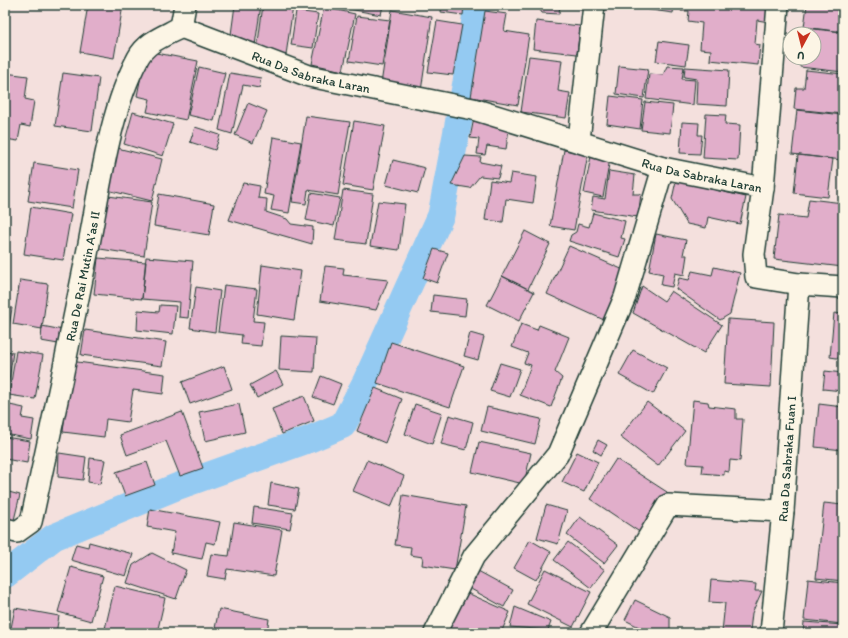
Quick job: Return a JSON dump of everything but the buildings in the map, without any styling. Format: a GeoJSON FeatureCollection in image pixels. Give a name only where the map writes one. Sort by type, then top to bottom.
{"type":"FeatureCollection","features":[{"type":"Feature","properties":{"kind":"street"},"geometry":{"type":"LineString","coordinates":[[181,27],[185,5]]}},
{"type":"Feature","properties":{"kind":"street"},"geometry":{"type":"LineString","coordinates":[[580,140],[594,5]]}},
{"type":"Feature","properties":{"kind":"street"},"geometry":{"type":"LineString","coordinates":[[763,188],[778,5]]}},
{"type":"Feature","properties":{"kind":"street","name":"Rua Da Sabraka Laran"},"geometry":{"type":"LineString","coordinates":[[181,27],[309,76],[473,109],[580,140],[663,168],[763,188],[754,254],[756,277],[799,284],[843,287]]}},
{"type":"Feature","properties":{"kind":"street","name":"Rua De Rai Mutin A’as II"},"geometry":{"type":"LineString","coordinates":[[5,529],[17,532],[31,522],[67,358],[109,144],[124,91],[138,58],[147,45],[181,27]]}},
{"type":"Feature","properties":{"kind":"street"},"geometry":{"type":"LineString","coordinates":[[435,633],[474,556],[558,454],[625,297],[663,168]]}},
{"type":"Feature","properties":{"kind":"street","name":"Rua Da Sabraka Fuan I"},"geometry":{"type":"LineString","coordinates":[[772,633],[783,511],[799,284]]}},
{"type":"Feature","properties":{"kind":"street"},"geometry":{"type":"LineString","coordinates":[[591,633],[668,505],[783,511]]}},
{"type":"Feature","properties":{"kind":"waterway"},"geometry":{"type":"LineString","coordinates":[[5,575],[54,537],[176,487],[310,439],[343,425],[366,381],[441,215],[466,82],[477,5]]}}]}
